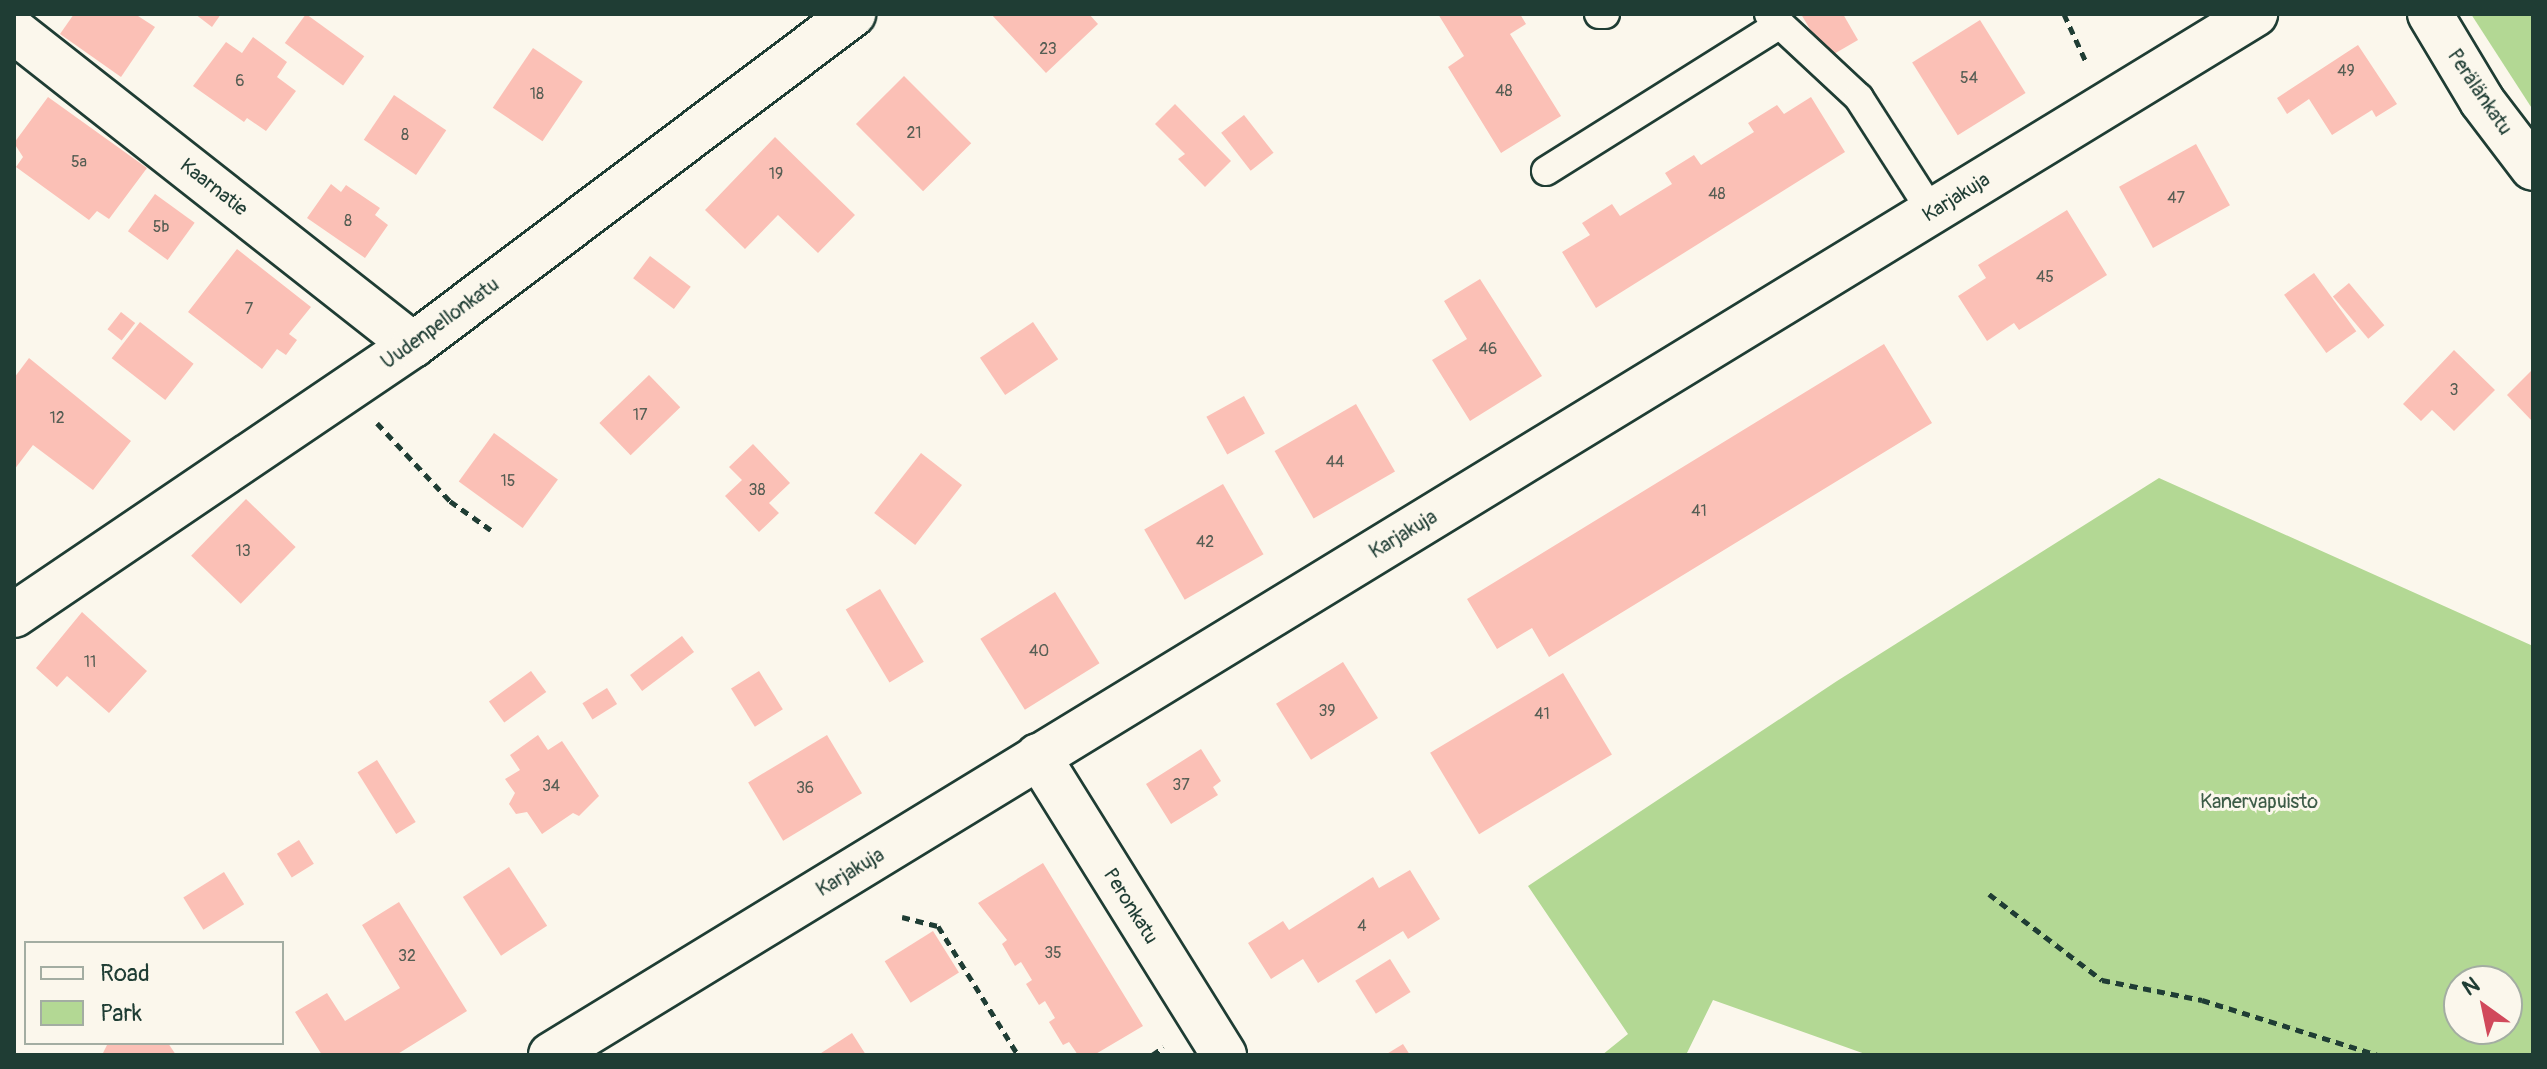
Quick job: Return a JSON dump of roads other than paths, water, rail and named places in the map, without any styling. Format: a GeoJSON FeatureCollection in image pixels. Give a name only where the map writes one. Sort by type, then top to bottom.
{"type":"FeatureCollection","features":[{"type":"Feature","properties":{"kind":"street","name":"Uudenpellonkatu"},"geometry":{"type":"LineString","coordinates":[[14,615],[413,345],[853,14]]}},
{"type":"Feature","properties":{"kind":"street","name":"Karjakuja"},"geometry":{"type":"LineString","coordinates":[[551,1055],[2255,14]]}},
{"type":"Feature","properties":{"kind":"street","name":"Perälänkatu"},"geometry":{"type":"LineString","coordinates":[[2430,14],[2482,101],[2533,168]]}},
{"type":"Feature","properties":{"kind":"street","name":"Kaarnatie"},"geometry":{"type":"LineString","coordinates":[[14,31],[413,345]]}},
{"type":"Feature","properties":{"kind":"street","name":"Peronkatu"},"geometry":{"type":"LineString","coordinates":[[1038,756],[1224,1055]]}},
{"type":"Feature","properties":{"kind":"lane"},"geometry":{"type":"LineString","coordinates":[[1546,171],[1773,20],[1859,98],[1932,212]]}},
{"type":"Feature","properties":{"kind":"park label","name":"Kanervapuisto"},"geometry":{"type":"Point","coordinates":[2259,801]}}]}
